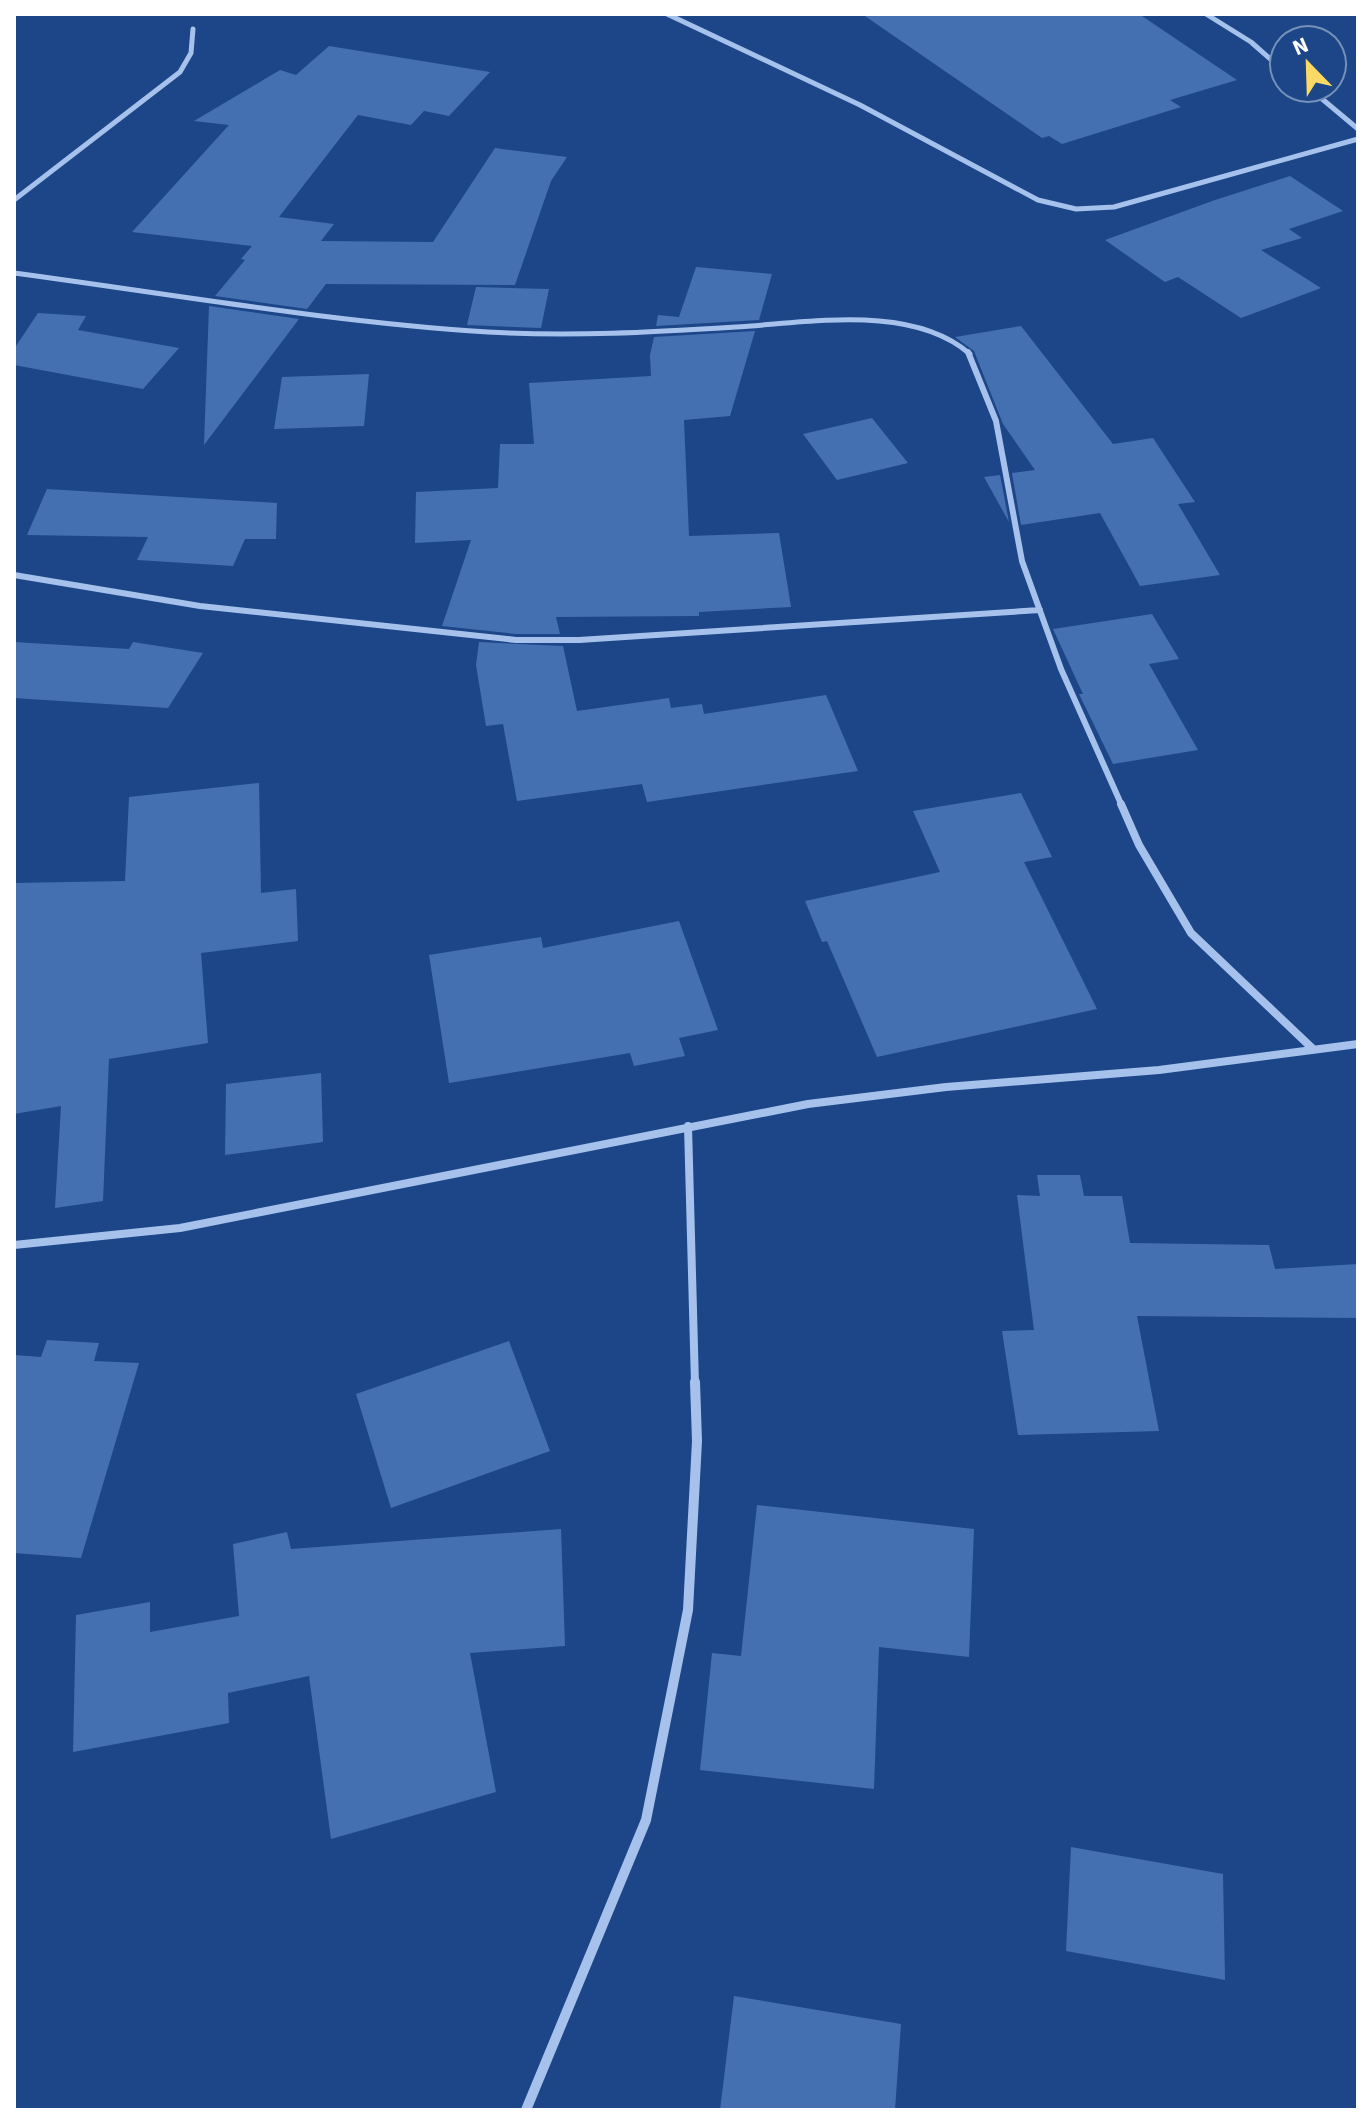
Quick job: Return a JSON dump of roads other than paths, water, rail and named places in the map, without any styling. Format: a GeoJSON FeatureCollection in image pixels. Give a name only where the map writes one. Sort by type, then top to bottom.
{"type":"FeatureCollection","features":[{"type":"Feature","properties":{"kind":"street"},"geometry":{"type":"LineString","coordinates":[[667,14],[860,105],[1038,200],[1061,208],[1083,211],[1114,207],[1358,139]]}},
{"type":"Feature","properties":{"kind":"street"},"geometry":{"type":"LineString","coordinates":[[1206,14],[1251,42],[1268,57]]}},
{"type":"Feature","properties":{"kind":"street"},"geometry":{"type":"LineString","coordinates":[[14,200],[180,72],[191,53],[193,29]]}},
{"type":"Feature","properties":{"kind":"street"},"geometry":{"type":"LineString","coordinates":[[1328,104],[1358,129]]}},
{"type":"Feature","properties":{"kind":"street"},"geometry":{"type":"LineString","coordinates":[[14,273],[394,324],[491,332],[629,333],[839,321],[902,322],[953,339],[970,354],[996,421],[1022,561],[1061,669],[1139,845],[1191,933],[1313,1049]]}},
{"type":"Feature","properties":{"kind":"street"},"geometry":{"type":"LineString","coordinates":[[14,575],[200,606],[516,640],[579,640],[1040,610]]}},
{"type":"Feature","properties":{"kind":"street"},"geometry":{"type":"LineString","coordinates":[[14,1245],[180,1228],[808,1104],[915,1091],[1159,1070],[1358,1044]]}},
{"type":"Feature","properties":{"kind":"street"},"geometry":{"type":"LineString","coordinates":[[526,2110],[646,1820],[688,1610],[697,1441],[688,1126]]}}]}
